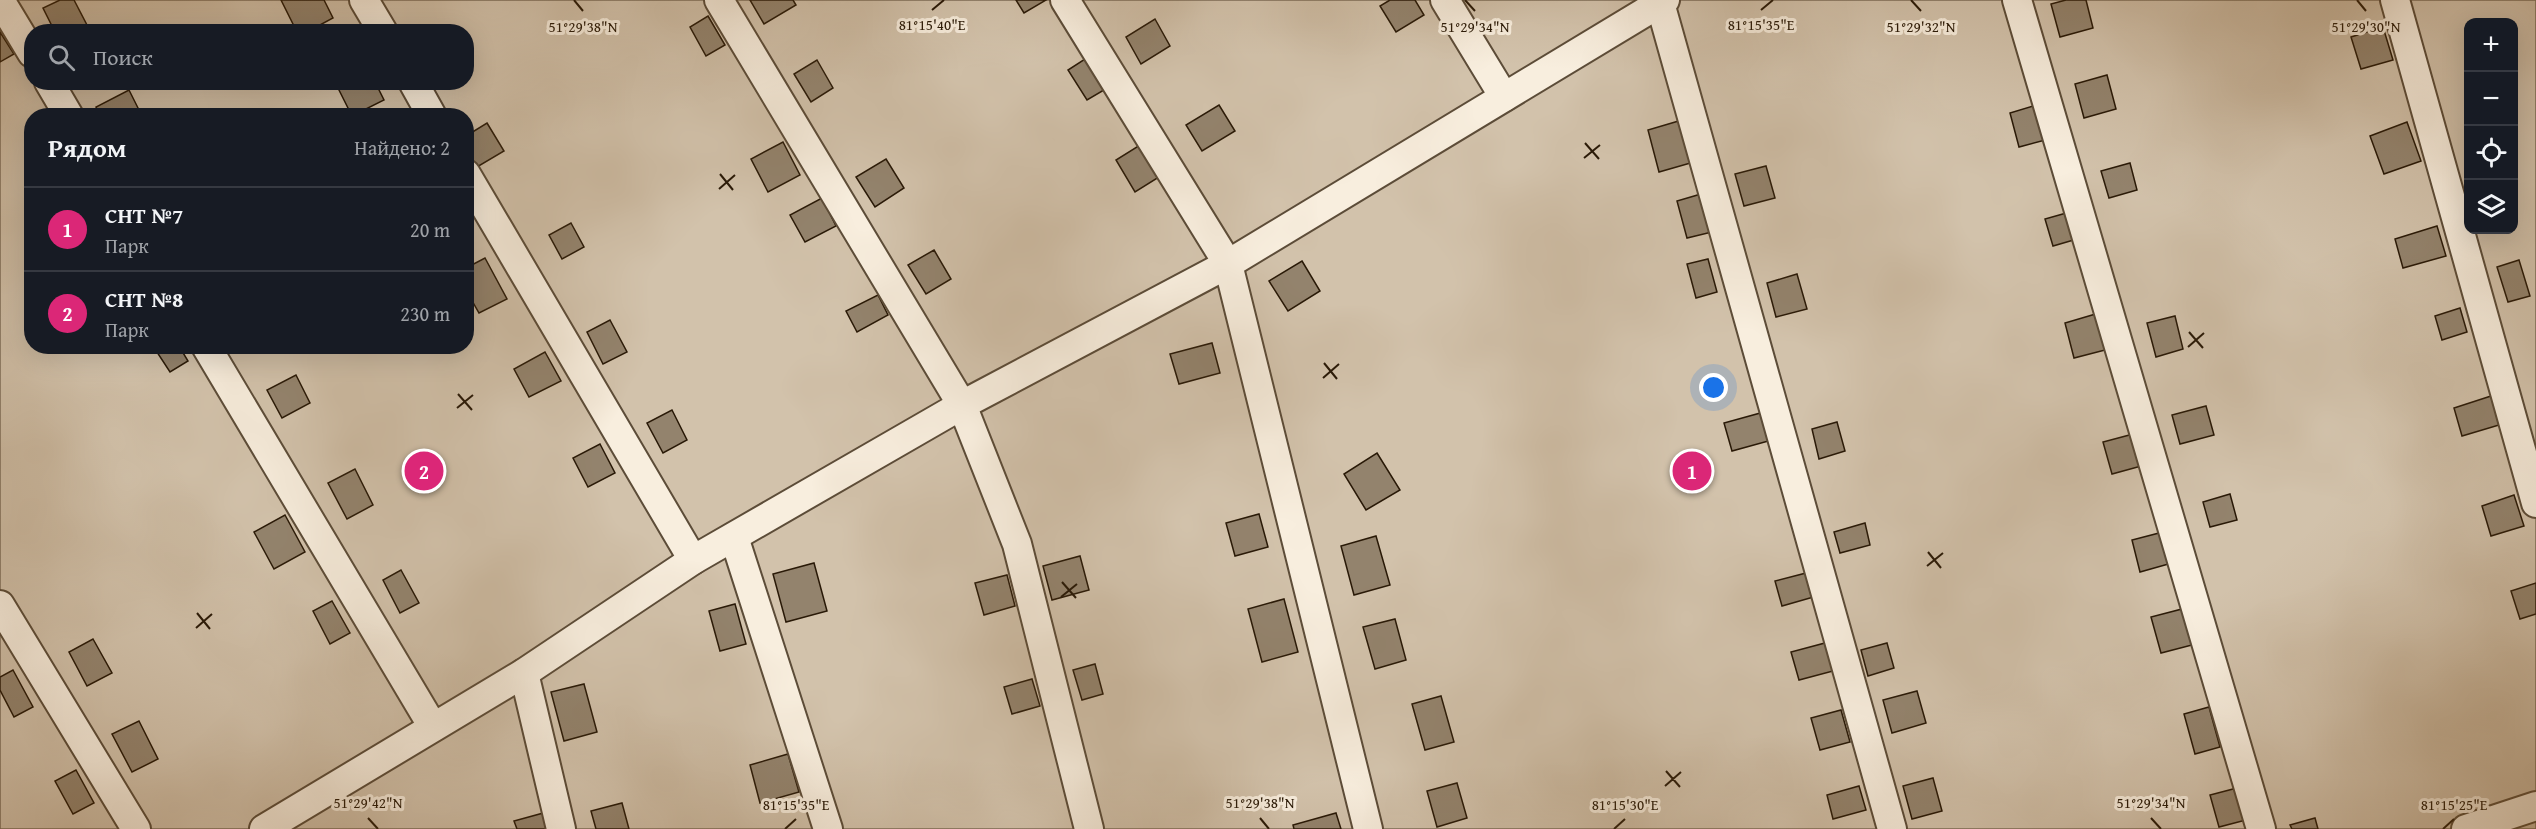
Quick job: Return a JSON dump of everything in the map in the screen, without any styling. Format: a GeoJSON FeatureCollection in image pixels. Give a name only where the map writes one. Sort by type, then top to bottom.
{"type":"FeatureCollection","features":[{"type":"Feature","properties":{"kind":"street"},"geometry":{"type":"LineString","coordinates":[[0,0],[24,40]]}},
{"type":"Feature","properties":{"kind":"street"},"geometry":{"type":"LineString","coordinates":[[364,0],[378,24]]}},
{"type":"Feature","properties":{"kind":"street"},"geometry":{"type":"LineString","coordinates":[[719,0],[962,405],[1017,544],[1089,829]]}},
{"type":"Feature","properties":{"kind":"street"},"geometry":{"type":"LineString","coordinates":[[1065,0],[1228,264],[1368,829]]}},
{"type":"Feature","properties":{"kind":"street"},"geometry":{"type":"LineString","coordinates":[[1445,0],[1504,97]]}},
{"type":"Feature","properties":{"kind":"street"},"geometry":{"type":"LineString","coordinates":[[2017,0],[2261,829]]}},
{"type":"Feature","properties":{"kind":"street"},"geometry":{"type":"LineString","coordinates":[[2395,0],[2536,503]]}},
{"type":"Feature","properties":{"kind":"street"},"geometry":{"type":"LineString","coordinates":[[264,829],[297,820],[433,727],[524,673],[693,560],[962,405],[1228,264],[1662,2],[1892,829]]}},
{"type":"Feature","properties":{"kind":"street"},"geometry":{"type":"LineString","coordinates":[[54,90],[64,108]]}},
{"type":"Feature","properties":{"kind":"street"},"geometry":{"type":"LineString","coordinates":[[417,90],[427,108]]}},
{"type":"Feature","properties":{"kind":"street"},"geometry":{"type":"LineString","coordinates":[[474,188],[693,560]]}},
{"type":"Feature","properties":{"kind":"street"},"geometry":{"type":"LineString","coordinates":[[211,354],[433,727]]}},
{"type":"Feature","properties":{"kind":"street"},"geometry":{"type":"LineString","coordinates":[[734,537],[828,829]]}},
{"type":"Feature","properties":{"kind":"street"},"geometry":{"type":"LineString","coordinates":[[0,605],[136,829]]}},
{"type":"Feature","properties":{"kind":"street"},"geometry":{"type":"LineString","coordinates":[[524,673],[561,829]]}},
{"type":"Feature","properties":{"kind":"street"},"geometry":{"type":"LineString","coordinates":[[2466,829],[2536,806]]}},
{"type":"Feature","properties":{"kind":"shaded area"},"geometry":{"type":"Polygon","coordinates":[[[0,0],[2536,0],[2536,829],[0,829],[0,0]]]}},
{"type":"Feature","properties":{"kind":"building"},"geometry":{"type":"Polygon","coordinates":[[[60,0],[74,0],[86,24],[51,24],[43,8],[60,0]]]}},
{"type":"Feature","properties":{"kind":"building"},"geometry":{"type":"Polygon","coordinates":[[[281,0],[324,0],[333,18],[322,24],[293,24],[281,0]]]}},
{"type":"Feature","properties":{"kind":"building"},"geometry":{"type":"Polygon","coordinates":[[[750,0],[793,0],[796,5],[764,24],[750,0]]]}},
{"type":"Feature","properties":{"kind":"building"},"geometry":{"type":"Polygon","coordinates":[[[1016,0],[1046,0],[1024,13],[1016,0]]]}},
{"type":"Feature","properties":{"kind":"building"},"geometry":{"type":"Polygon","coordinates":[[[1390,0],[1415,0],[1424,15],[1396,32],[1380,6],[1390,0]]]}},
{"type":"Feature","properties":{"kind":"building"},"geometry":{"type":"Polygon","coordinates":[[[2066,0],[2086,0],[2093,28],[2060,37],[2051,4],[2066,0]]]}},
{"type":"Feature","properties":{"kind":"building"},"geometry":{"type":"Polygon","coordinates":[[[708,16],[725,45],[706,56],[690,27],[708,16]]]}},
{"type":"Feature","properties":{"kind":"building"},"geometry":{"type":"Polygon","coordinates":[[[1155,19],[1170,46],[1141,64],[1126,37],[1155,19]]]}},
{"type":"Feature","properties":{"kind":"building"},"geometry":{"type":"Polygon","coordinates":[[[2383,27],[2393,60],[2361,69],[2351,37],[2383,27]]]}},
{"type":"Feature","properties":{"kind":"building"},"geometry":{"type":"Polygon","coordinates":[[[0,32],[14,54],[0,62],[0,32]]]}},
{"type":"Feature","properties":{"kind":"building"},"geometry":{"type":"Polygon","coordinates":[[[1085,59],[1104,90],[1087,100],[1068,70],[1085,59]]]}},
{"type":"Feature","properties":{"kind":"building"},"geometry":{"type":"Polygon","coordinates":[[[817,60],[833,88],[811,102],[794,74],[817,60]]]}},
{"type":"Feature","properties":{"kind":"building"},"geometry":{"type":"Polygon","coordinates":[[[2107,75],[2116,109],[2084,118],[2075,84],[2107,75]]]}},
{"type":"Feature","properties":{"kind":"building"},"geometry":{"type":"Polygon","coordinates":[[[129,90],[138,108],[96,108],[129,90]]]}},
{"type":"Feature","properties":{"kind":"building"},"geometry":{"type":"Polygon","coordinates":[[[339,90],[379,90],[384,100],[368,108],[348,108],[339,90]]]}},
{"type":"Feature","properties":{"kind":"building"},"geometry":{"type":"Polygon","coordinates":[[[2043,103],[2053,138],[2019,147],[2010,113],[2043,103]]]}},
{"type":"Feature","properties":{"kind":"building"},"geometry":{"type":"Polygon","coordinates":[[[1219,105],[1235,131],[1202,151],[1186,125],[1219,105]]]}},
{"type":"Feature","properties":{"kind":"building"},"geometry":{"type":"Polygon","coordinates":[[[1682,120],[1694,162],[1659,172],[1648,130],[1682,120]]]}},
{"type":"Feature","properties":{"kind":"building"},"geometry":{"type":"Polygon","coordinates":[[[2407,122],[2421,161],[2384,174],[2370,136],[2407,122]]]}},
{"type":"Feature","properties":{"kind":"building"},"geometry":{"type":"Polygon","coordinates":[[[487,123],[504,151],[477,167],[474,162],[474,131],[487,123]]]}},
{"type":"Feature","properties":{"kind":"building"},"geometry":{"type":"Polygon","coordinates":[[[783,142],[800,175],[768,192],[751,159],[783,142]]]}},
{"type":"Feature","properties":{"kind":"building"},"geometry":{"type":"Polygon","coordinates":[[[1140,145],[1159,177],[1135,192],[1116,160],[1140,145]]]}},
{"type":"Feature","properties":{"kind":"building"},"geometry":{"type":"Polygon","coordinates":[[[886,159],[904,188],[875,207],[856,177],[886,159]]]}},
{"type":"Feature","properties":{"kind":"building"},"geometry":{"type":"Polygon","coordinates":[[[2130,163],[2137,190],[2109,198],[2101,171],[2130,163]]]}},
{"type":"Feature","properties":{"kind":"building"},"geometry":{"type":"Polygon","coordinates":[[[1766,166],[1775,198],[1744,206],[1735,174],[1766,166]]]}},
{"type":"Feature","properties":{"kind":"building"},"geometry":{"type":"Polygon","coordinates":[[[1701,194],[1712,232],[1687,238],[1677,201],[1701,194]]]}},
{"type":"Feature","properties":{"kind":"building"},"geometry":{"type":"Polygon","coordinates":[[[822,198],[836,226],[805,242],[790,215],[822,198]]]}},
{"type":"Feature","properties":{"kind":"building"},"geometry":{"type":"Polygon","coordinates":[[[2077,210],[2084,237],[2053,246],[2045,219],[2077,210]]]}},
{"type":"Feature","properties":{"kind":"building"},"geometry":{"type":"Polygon","coordinates":[[[571,223],[584,247],[562,259],[549,235],[571,223]]]}},
{"type":"Feature","properties":{"kind":"building"},"geometry":{"type":"Polygon","coordinates":[[[2437,226],[2446,256],[2403,268],[2395,239],[2437,226]]]}},
{"type":"Feature","properties":{"kind":"building"},"geometry":{"type":"Polygon","coordinates":[[[934,250],[951,279],[926,294],[908,265],[934,250]]]}},
{"type":"Feature","properties":{"kind":"building"},"geometry":{"type":"Polygon","coordinates":[[[485,258],[507,299],[479,313],[474,304],[474,264],[485,258]]]}},
{"type":"Feature","properties":{"kind":"building"},"geometry":{"type":"Polygon","coordinates":[[[1708,259],[1717,292],[1696,298],[1687,264],[1708,259]]]}},
{"type":"Feature","properties":{"kind":"building"},"geometry":{"type":"Polygon","coordinates":[[[2519,260],[2530,296],[2508,302],[2497,267],[2519,260]]]}},
{"type":"Feature","properties":{"kind":"building"},"geometry":{"type":"Polygon","coordinates":[[[1302,261],[1320,291],[1288,311],[1269,281],[1302,261]]]}},
{"type":"Feature","properties":{"kind":"building"},"geometry":{"type":"Polygon","coordinates":[[[1797,274],[1807,309],[1776,317],[1767,283],[1797,274]]]}},
{"type":"Feature","properties":{"kind":"building"},"geometry":{"type":"Polygon","coordinates":[[[878,295],[888,315],[857,332],[846,311],[878,295]]]}},
{"type":"Feature","properties":{"kind":"building"},"geometry":{"type":"Polygon","coordinates":[[[2460,308],[2467,332],[2442,340],[2435,316],[2460,308]]]}},
{"type":"Feature","properties":{"kind":"building"},"geometry":{"type":"Polygon","coordinates":[[[2099,313],[2109,349],[2074,358],[2065,323],[2099,313]]]}},
{"type":"Feature","properties":{"kind":"building"},"geometry":{"type":"Polygon","coordinates":[[[2175,316],[2183,349],[2156,357],[2147,323],[2175,316]]]}},
{"type":"Feature","properties":{"kind":"building"},"geometry":{"type":"Polygon","coordinates":[[[610,320],[627,352],[603,364],[587,332],[610,320]]]}},
{"type":"Feature","properties":{"kind":"building"},"geometry":{"type":"Polygon","coordinates":[[[1212,343],[1220,373],[1179,384],[1170,354],[1212,343]]]}},
{"type":"Feature","properties":{"kind":"building"},"geometry":{"type":"Polygon","coordinates":[[[545,352],[561,381],[529,397],[514,369],[545,352]]]}},
{"type":"Feature","properties":{"kind":"building"},"geometry":{"type":"Polygon","coordinates":[[[158,354],[184,354],[188,361],[170,372],[158,354]]]}},
{"type":"Feature","properties":{"kind":"building"},"geometry":{"type":"Polygon","coordinates":[[[296,375],[310,403],[282,418],[267,390],[296,375]]]}},
{"type":"Feature","properties":{"kind":"building"},"geometry":{"type":"Polygon","coordinates":[[[2491,396],[2499,425],[2462,436],[2454,408],[2491,396]]]}},
{"type":"Feature","properties":{"kind":"building"},"geometry":{"type":"Polygon","coordinates":[[[2206,406],[2214,435],[2180,444],[2172,415],[2206,406]]]}},
{"type":"Feature","properties":{"kind":"building"},"geometry":{"type":"Polygon","coordinates":[[[672,410],[687,440],[663,453],[647,423],[672,410]]]}},
{"type":"Feature","properties":{"kind":"building"},"geometry":{"type":"Polygon","coordinates":[[[1764,412],[1772,440],[1732,451],[1724,423],[1764,412]]]}},
{"type":"Feature","properties":{"kind":"building"},"geometry":{"type":"Polygon","coordinates":[[[1837,422],[1845,451],[1819,459],[1812,429],[1837,422]]]}},
{"type":"Feature","properties":{"kind":"building"},"geometry":{"type":"Polygon","coordinates":[[[2137,433],[2145,465],[2112,474],[2103,442],[2137,433]]]}},
{"type":"Feature","properties":{"kind":"building"},"geometry":{"type":"Polygon","coordinates":[[[600,444],[615,473],[588,487],[573,458],[600,444]]]}},
{"type":"Feature","properties":{"kind":"building"},"geometry":{"type":"Polygon","coordinates":[[[1377,453],[1400,490],[1366,510],[1344,474],[1377,453]]]}},
{"type":"Feature","properties":{"kind":"building"},"geometry":{"type":"Polygon","coordinates":[[[355,469],[373,505],[347,519],[328,483],[355,469]]]}},
{"type":"Feature","properties":{"kind":"building"},"geometry":{"type":"Polygon","coordinates":[[[2230,494],[2237,520],[2210,527],[2203,502],[2230,494]]]}},
{"type":"Feature","properties":{"kind":"building"},"geometry":{"type":"Polygon","coordinates":[[[2514,495],[2524,526],[2491,536],[2482,506],[2514,495]]]}},
{"type":"Feature","properties":{"kind":"building"},"geometry":{"type":"Polygon","coordinates":[[[1259,514],[1268,547],[1235,556],[1226,523],[1259,514]]]}},
{"type":"Feature","properties":{"kind":"building"},"geometry":{"type":"Polygon","coordinates":[[[285,515],[305,552],[274,569],[254,532],[285,515]]]}},
{"type":"Feature","properties":{"kind":"building"},"geometry":{"type":"Polygon","coordinates":[[[1865,523],[1870,545],[1840,553],[1834,532],[1865,523]]]}},
{"type":"Feature","properties":{"kind":"building"},"geometry":{"type":"Polygon","coordinates":[[[2163,532],[2172,563],[2140,572],[2132,540],[2163,532]]]}},
{"type":"Feature","properties":{"kind":"building"},"geometry":{"type":"Polygon","coordinates":[[[1376,536],[1390,585],[1354,595],[1341,546],[1376,536]]]}},
{"type":"Feature","properties":{"kind":"building"},"geometry":{"type":"Polygon","coordinates":[[[1080,556],[1089,590],[1052,600],[1043,566],[1080,556]]]}},
{"type":"Feature","properties":{"kind":"building"},"geometry":{"type":"Polygon","coordinates":[[[814,563],[827,611],[786,622],[773,574],[814,563]]]}},
{"type":"Feature","properties":{"kind":"building"},"geometry":{"type":"Polygon","coordinates":[[[401,570],[419,603],[400,613],[383,580],[401,570]]]}},
{"type":"Feature","properties":{"kind":"building"},"geometry":{"type":"Polygon","coordinates":[[[1810,572],[1817,596],[1782,606],[1775,581],[1810,572]]]}},
{"type":"Feature","properties":{"kind":"building"},"geometry":{"type":"Polygon","coordinates":[[[1007,575],[1015,606],[984,615],[975,583],[1007,575]]]}},
{"type":"Feature","properties":{"kind":"building"},"geometry":{"type":"Polygon","coordinates":[[[2536,583],[2536,614],[2520,619],[2511,591],[2536,583]]]}},
{"type":"Feature","properties":{"kind":"building"},"geometry":{"type":"Polygon","coordinates":[[[1284,599],[1298,652],[1262,662],[1248,609],[1284,599]]]}},
{"type":"Feature","properties":{"kind":"building"},"geometry":{"type":"Polygon","coordinates":[[[332,601],[350,633],[330,644],[313,611],[332,601]]]}},
{"type":"Feature","properties":{"kind":"building"},"geometry":{"type":"Polygon","coordinates":[[[735,604],[746,644],[720,651],[709,611],[735,604]]]}},
{"type":"Feature","properties":{"kind":"building"},"geometry":{"type":"Polygon","coordinates":[[[2182,609],[2192,645],[2161,653],[2151,617],[2182,609]]]}},
{"type":"Feature","properties":{"kind":"building"},"geometry":{"type":"Polygon","coordinates":[[[1395,619],[1406,660],[1375,669],[1363,627],[1395,619]]]}},
{"type":"Feature","properties":{"kind":"building"},"geometry":{"type":"Polygon","coordinates":[[[93,639],[112,673],[87,686],[69,652],[93,639]]]}},
{"type":"Feature","properties":{"kind":"building"},"geometry":{"type":"Polygon","coordinates":[[[1825,643],[1833,671],[1799,680],[1791,652],[1825,643]]]}},
{"type":"Feature","properties":{"kind":"building"},"geometry":{"type":"Polygon","coordinates":[[[1887,643],[1894,668],[1868,676],[1861,650],[1887,643]]]}},
{"type":"Feature","properties":{"kind":"building"},"geometry":{"type":"Polygon","coordinates":[[[1095,664],[1103,694],[1082,700],[1073,670],[1095,664]]]}},
{"type":"Feature","properties":{"kind":"building"},"geometry":{"type":"Polygon","coordinates":[[[13,670],[33,707],[14,717],[0,690],[0,677],[13,670]]]}},
{"type":"Feature","properties":{"kind":"building"},"geometry":{"type":"Polygon","coordinates":[[[1032,679],[1040,706],[1012,714],[1004,687],[1032,679]]]}},
{"type":"Feature","properties":{"kind":"building"},"geometry":{"type":"Polygon","coordinates":[[[584,684],[597,732],[564,741],[551,692],[584,684]]]}},
{"type":"Feature","properties":{"kind":"building"},"geometry":{"type":"Polygon","coordinates":[[[1917,691],[1926,723],[1892,733],[1883,700],[1917,691]]]}},
{"type":"Feature","properties":{"kind":"building"},"geometry":{"type":"Polygon","coordinates":[[[1441,696],[1454,742],[1425,750],[1412,704],[1441,696]]]}},
{"type":"Feature","properties":{"kind":"building"},"geometry":{"type":"Polygon","coordinates":[[[2209,707],[2220,747],[2195,754],[2184,714],[2209,707]]]}},
{"type":"Feature","properties":{"kind":"building"},"geometry":{"type":"Polygon","coordinates":[[[1841,710],[1850,742],[1820,750],[1811,718],[1841,710]]]}},
{"type":"Feature","properties":{"kind":"building"},"geometry":{"type":"Polygon","coordinates":[[[139,721],[158,759],[132,772],[112,734],[139,721]]]}},
{"type":"Feature","properties":{"kind":"building"},"geometry":{"type":"Polygon","coordinates":[[[788,754],[799,792],[760,803],[750,765],[788,754]]]}},
{"type":"Feature","properties":{"kind":"building"},"geometry":{"type":"Polygon","coordinates":[[[76,770],[94,803],[73,814],[55,781],[76,770]]]}},
{"type":"Feature","properties":{"kind":"building"},"geometry":{"type":"Polygon","coordinates":[[[1933,778],[1942,811],[1912,819],[1903,786],[1933,778]]]}},
{"type":"Feature","properties":{"kind":"building"},"geometry":{"type":"Polygon","coordinates":[[[1457,783],[1467,818],[1437,827],[1427,791],[1457,783]]]}},
{"type":"Feature","properties":{"kind":"building"},"geometry":{"type":"Polygon","coordinates":[[[1859,786],[1866,810],[1833,819],[1827,795],[1859,786]]]}},
{"type":"Feature","properties":{"kind":"building"},"geometry":{"type":"Polygon","coordinates":[[[2237,788],[2246,820],[2219,827],[2210,795],[2237,788]]]}},
{"type":"Feature","properties":{"kind":"building"},"geometry":{"type":"Polygon","coordinates":[[[622,803],[629,829],[596,829],[591,811],[622,803]]]}},
{"type":"Feature","properties":{"kind":"building"},"geometry":{"type":"Polygon","coordinates":[[[547,812],[552,829],[517,829],[514,821],[547,812]]]}},
{"type":"Feature","properties":{"kind":"building"},"geometry":{"type":"Polygon","coordinates":[[[1336,813],[1341,829],[1294,829],[1293,825],[1336,813]]]}},
{"type":"Feature","properties":{"kind":"building"},"geometry":{"type":"Polygon","coordinates":[[[2315,818],[2318,829],[2292,829],[2290,825],[2315,818]]]}},
{"type":"Feature","properties":{"kind":"place","name":"СНТ №8"},"geometry":{"type":"Point","coordinates":[424,471]}},
{"type":"Feature","properties":{"kind":"place","name":"СНТ №7"},"geometry":{"type":"Point","coordinates":[1692,471]}}]}
